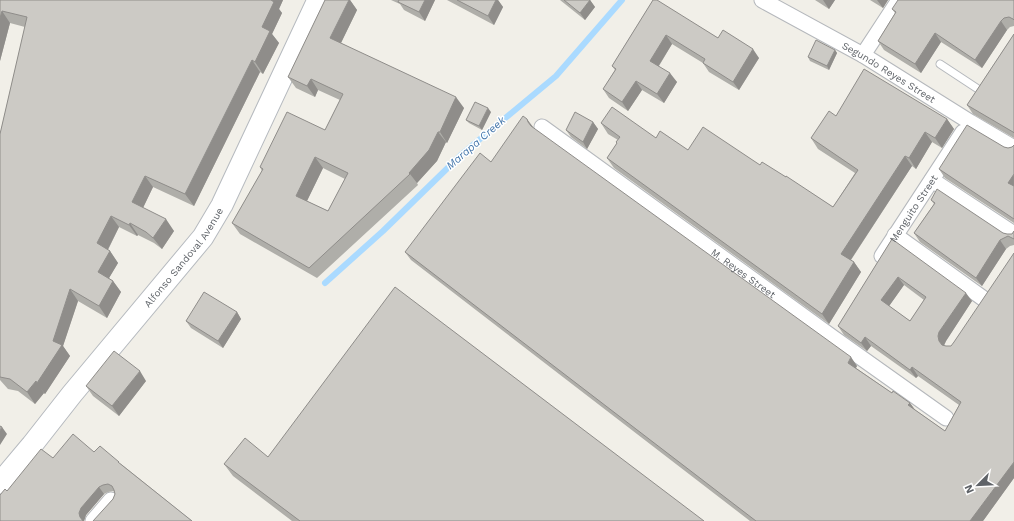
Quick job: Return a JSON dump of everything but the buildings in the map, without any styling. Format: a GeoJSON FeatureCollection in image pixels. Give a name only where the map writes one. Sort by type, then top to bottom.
{"type":"FeatureCollection","features":[{"type":"Feature","properties":{"kind":"main road","name":"Alfonso Sandoval Avenue"},"geometry":{"type":"LineString","coordinates":[[0,483],[203,237],[222,205],[318,0]]}},
{"type":"Feature","properties":{"kind":"street","name":"Segundo Reyes Street"},"geometry":{"type":"LineString","coordinates":[[762,0],[862,55],[972,101],[1014,148]]}},
{"type":"Feature","properties":{"kind":"street"},"geometry":{"type":"LineString","coordinates":[[862,55],[899,0]]}},
{"type":"Feature","properties":{"kind":"street","name":"Menguito Street"},"geometry":{"type":"LineString","coordinates":[[874,269],[932,180],[972,101]]}},
{"type":"Feature","properties":{"kind":"street","name":"M. Reyes Street"},"geometry":{"type":"LineString","coordinates":[[542,127],[946,418]]}},
{"type":"Feature","properties":{"kind":"street"},"geometry":{"type":"LineString","coordinates":[[932,180],[1014,234]]}},
{"type":"Feature","properties":{"kind":"street"},"geometry":{"type":"LineString","coordinates":[[895,235],[980,305],[992,286]]}},
{"type":"Feature","properties":{"kind":"street"},"geometry":{"type":"LineString","coordinates":[[832,336],[840,323]]}},
{"type":"Feature","properties":{"kind":"street"},"geometry":{"type":"LineString","coordinates":[[93,521],[111,500]]}},
{"type":"Feature","properties":{"kind":"lane"},"geometry":{"type":"LineString","coordinates":[[940,64],[972,101]]}},
{"type":"Feature","properties":{"kind":"waterway","name":"Marapa Creek"},"geometry":{"type":"LineString","coordinates":[[325,283],[383,231],[462,154],[556,76],[622,0]]}}]}
